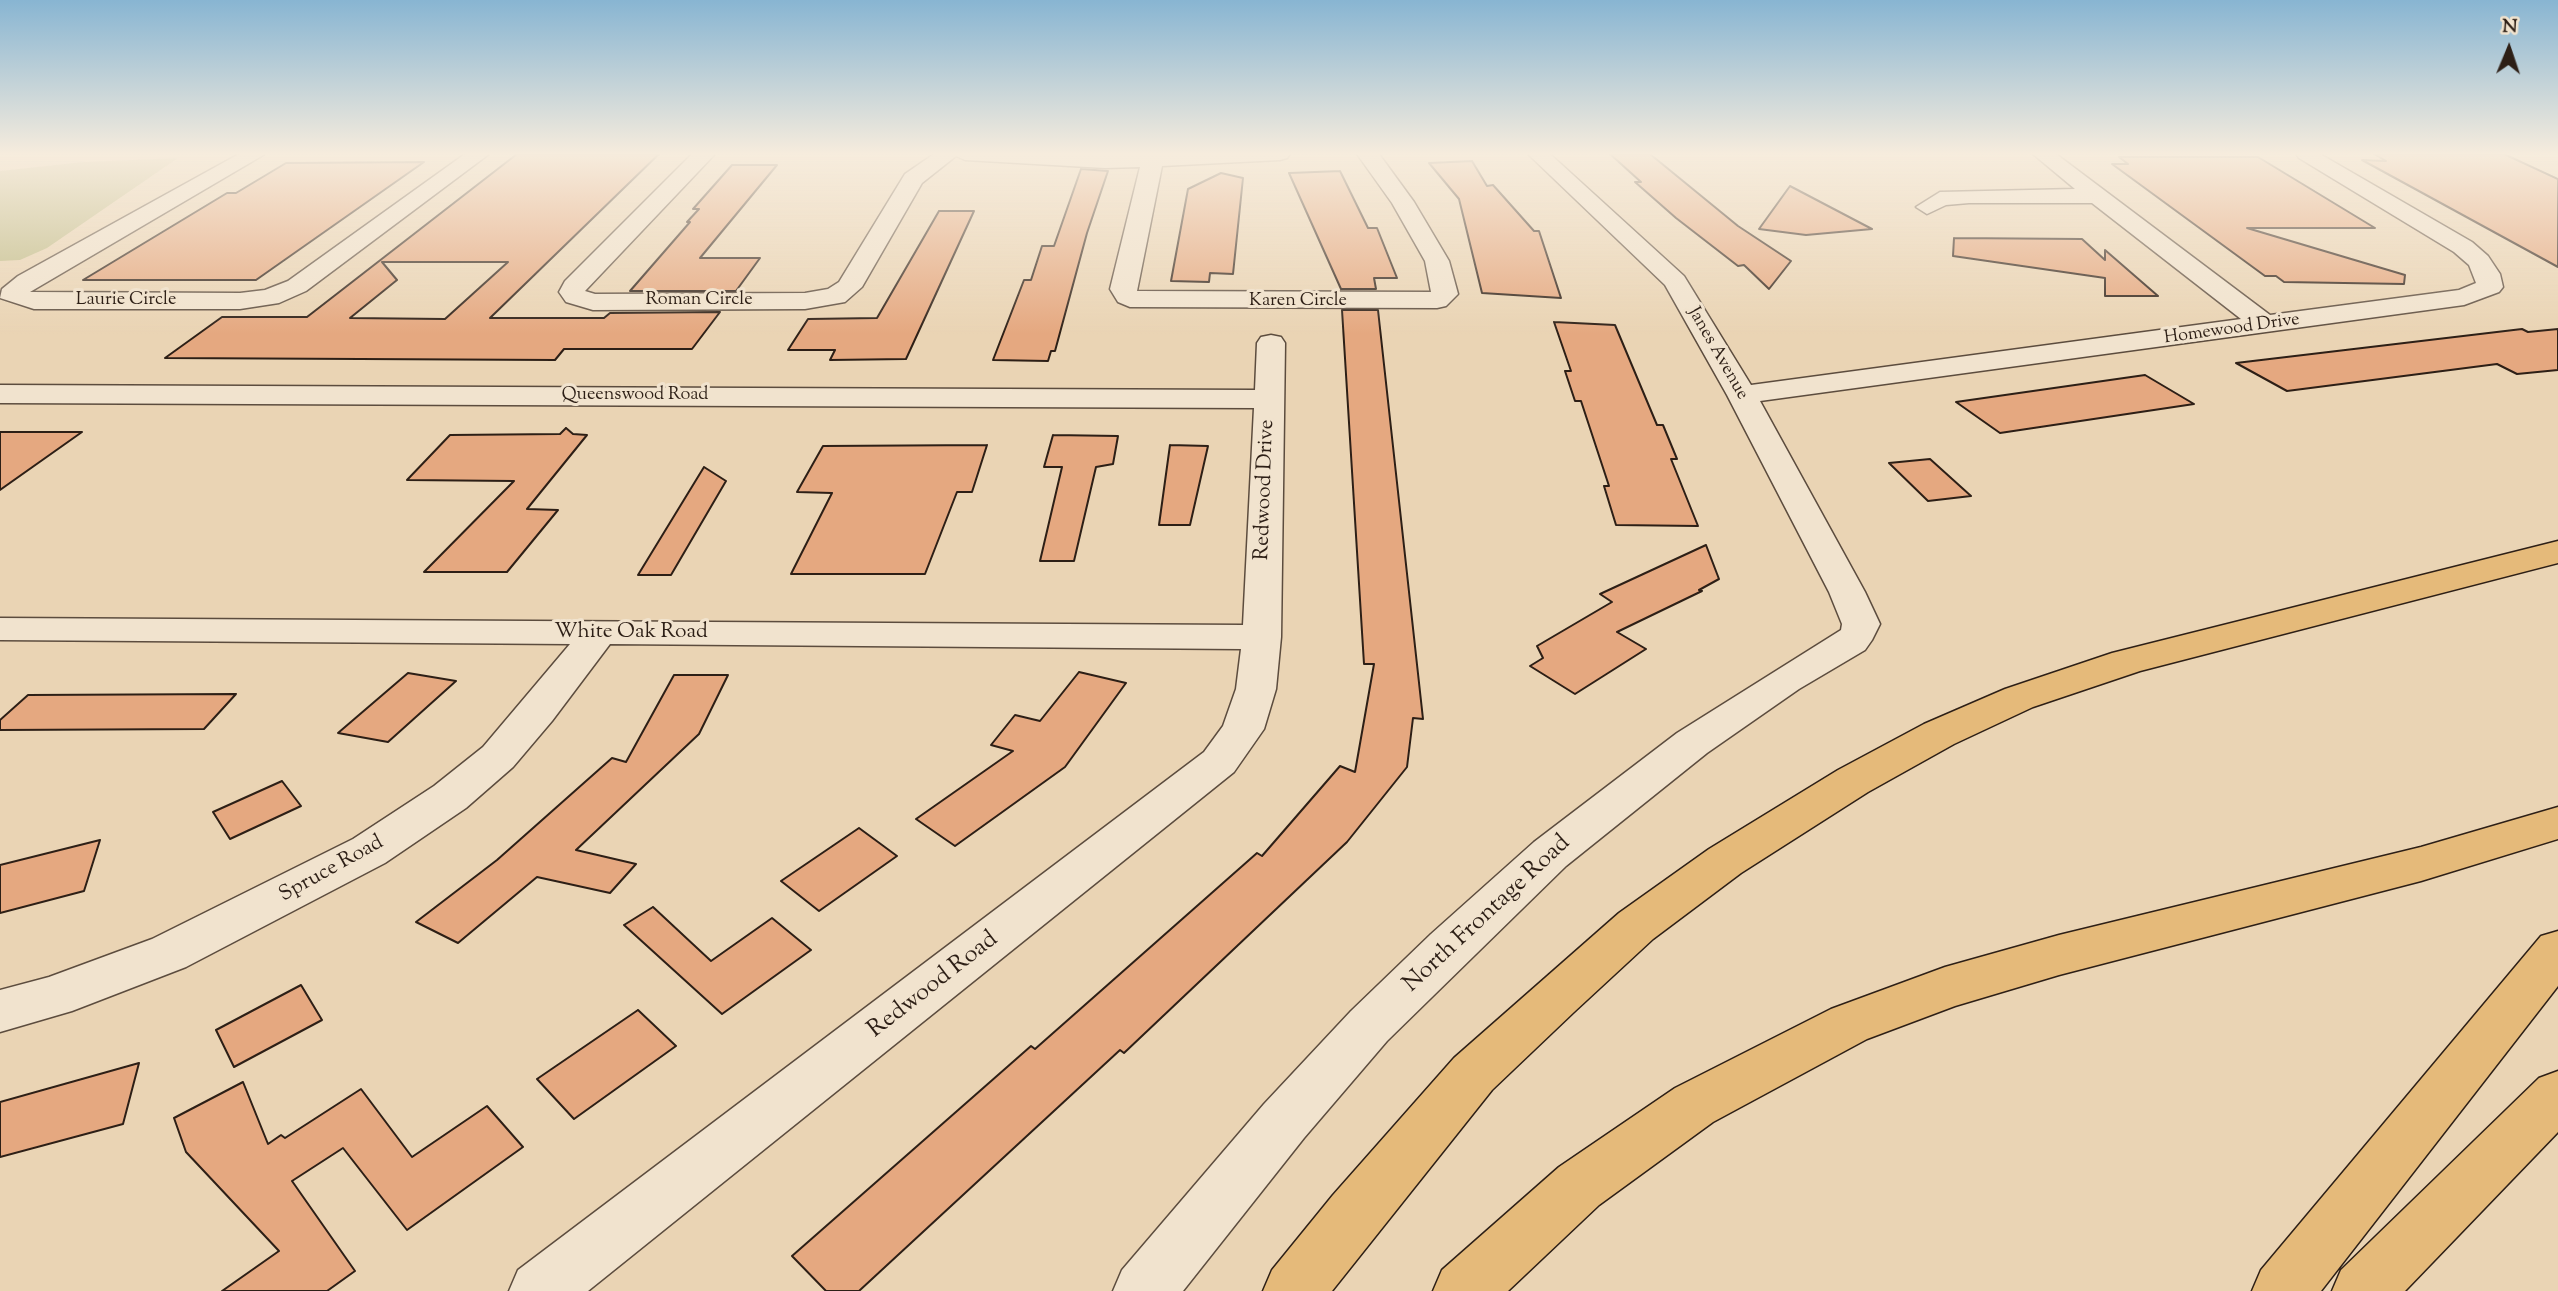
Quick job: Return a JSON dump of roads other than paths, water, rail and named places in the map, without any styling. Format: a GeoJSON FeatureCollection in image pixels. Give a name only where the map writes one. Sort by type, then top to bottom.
{"type":"FeatureCollection","features":[{"type":"Feature","properties":{"kind":"highway"},"geometry":{"type":"LineString","coordinates":[[1294,1291],[1354,1214],[1473,1074],[1556,996],[1636,926],[1725,861],[1853,781],[1939,734],[2019,698],[2126,662],[2558,552]]}},
{"type":"Feature","properties":{"kind":"highway"},"geometry":{"type":"LineString","coordinates":[[1464,1291],[1579,1186],[1694,1105],[1849,1024],[1945,988],[2059,955],[2408,867],[2558,823]]}},
{"type":"Feature","properties":{"kind":"highway"},"geometry":{"type":"LineString","coordinates":[[2283,1291],[2558,950]]}},
{"type":"Feature","properties":{"kind":"highway"},"geometry":{"type":"LineString","coordinates":[[2363,1291],[2558,1095]]}},
{"type":"Feature","properties":{"kind":"street","name":"Laurie Circle"},"geometry":{"type":"LineString","coordinates":[[144,214],[7,289],[12,295],[34,301],[240,301],[270,297],[297,286],[395,214]]}},
{"type":"Feature","properties":{"kind":"street","name":"Roman Circle"},"geometry":{"type":"LineString","coordinates":[[645,214],[574,286],[572,292],[575,296],[593,302],[805,301],[836,296],[849,287],[893,214]]}},
{"type":"Feature","properties":{"kind":"street","name":"Karen Circle"},"geometry":{"type":"LineString","coordinates":[[1140,214],[1123,289],[1127,296],[1139,301],[1437,300],[1445,294],[1437,261],[1411,214]]}},
{"type":"Feature","properties":{"kind":"street","name":"Janes Avenue"},"geometry":{"type":"LineString","coordinates":[[1603,214],[1675,281],[1742,395],[1847,592]]}},
{"type":"Feature","properties":{"kind":"street"},"geometry":{"type":"LineString","coordinates":[[2123,214],[2266,325]]}},
{"type":"Feature","properties":{"kind":"street","name":"Homewood Drive"},"geometry":{"type":"LineString","coordinates":[[1742,395],[2463,298],[2490,287],[2487,274],[2479,261],[2463,247],[2408,214]]}},
{"type":"Feature","properties":{"kind":"street","name":"Redwood Drive"},"geometry":{"type":"LineString","coordinates":[[1262,637],[1272,343]]}},
{"type":"Feature","properties":{"kind":"street","name":"Queenswood Road"},"geometry":{"type":"LineString","coordinates":[[0,394],[1269,399]]}},
{"type":"Feature","properties":{"kind":"street","name":"North Frontage Road"},"geometry":{"type":"LineString","coordinates":[[1144,1291],[1283,1121],[1369,1026],[1540,863],[1692,743],[1784,680],[1851,642],[1861,624],[1847,592]]}},
{"type":"Feature","properties":{"kind":"street","name":"White Oak Road"},"geometry":{"type":"LineString","coordinates":[[0,629],[1262,637]]}},
{"type":"Feature","properties":{"kind":"street","name":"Spruce Road"},"geometry":{"type":"LineString","coordinates":[[0,1011],[54,996],[169,953],[369,851],[450,797],[498,757],[538,712],[599,633]]}},
{"type":"Feature","properties":{"kind":"street","name":"Redwood Road"},"geometry":{"type":"LineString","coordinates":[[540,1291],[1219,762],[1243,729],[1256,689],[1262,637]]}}]}
